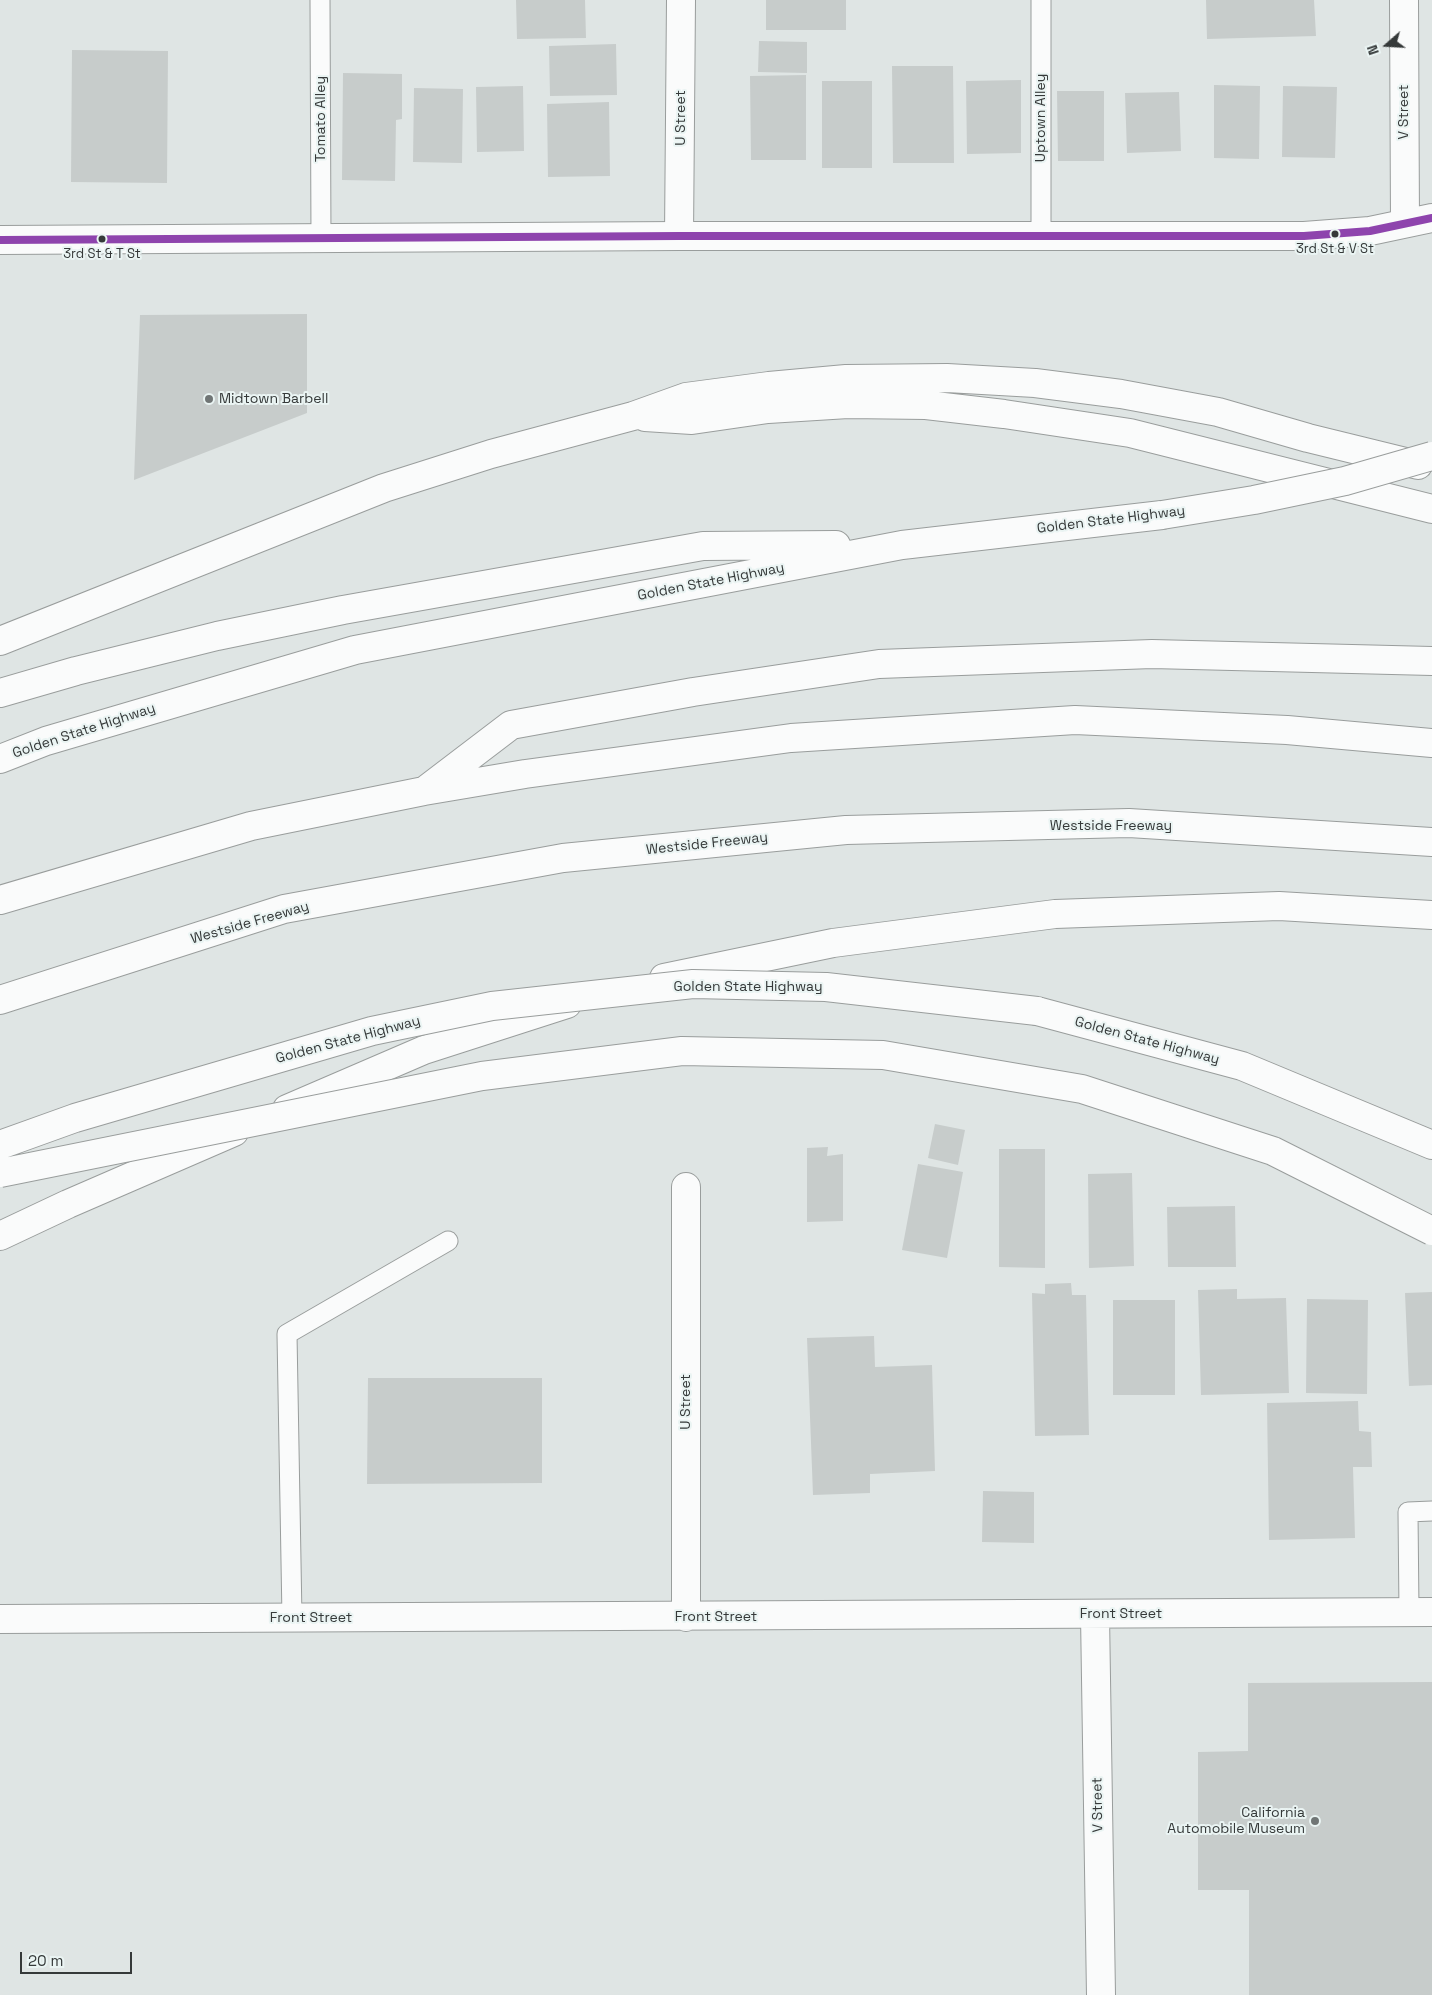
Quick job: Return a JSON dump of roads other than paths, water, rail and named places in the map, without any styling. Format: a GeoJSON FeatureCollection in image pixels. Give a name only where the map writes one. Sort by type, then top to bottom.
{"type":"FeatureCollection","features":[{"type":"Feature","properties":{"kind":"main road","name":"U Street"},"geometry":{"type":"LineString","coordinates":[[680,236],[681,0]]}},
{"type":"Feature","properties":{"kind":"main road","name":"V Street"},"geometry":{"type":"LineString","coordinates":[[1404,0],[1405,223]]}},
{"type":"Feature","properties":{"kind":"main road"},"geometry":{"type":"LineString","coordinates":[[0,240],[1332,235],[1370,231],[1432,218]]}},
{"type":"Feature","properties":{"kind":"main road"},"geometry":{"type":"LineString","coordinates":[[0,641],[384,488],[491,454],[633,416],[686,397],[769,386],[836,380],[947,378],[1025,383],[1121,394],[1218,412],[1308,438],[1432,468]]}},
{"type":"Feature","properties":{"kind":"main road"},"geometry":{"type":"LineString","coordinates":[[633,416],[692,420],[768,409],[848,404],[926,406],[1004,414],[1130,433],[1432,509]]}},
{"type":"Feature","properties":{"kind":"main road","name":"Golden State Highway"},"geometry":{"type":"LineString","coordinates":[[0,759],[46,741],[355,650],[902,545],[1162,516],[1254,500],[1345,481],[1432,456]]}},
{"type":"Feature","properties":{"kind":"main road"},"geometry":{"type":"LineString","coordinates":[[0,693],[76,671],[217,636],[342,610],[703,546],[902,545]]}},
{"type":"Feature","properties":{"kind":"main road"},"geometry":{"type":"LineString","coordinates":[[424,791],[512,725],[693,692],[879,664],[1152,654],[1432,661]]}},
{"type":"Feature","properties":{"kind":"main road"},"geometry":{"type":"LineString","coordinates":[[0,900],[251,826],[424,791],[525,774],[791,738],[1075,720],[1287,730],[1432,743]]}},
{"type":"Feature","properties":{"kind":"main road","name":"Westside Freeway"},"geometry":{"type":"LineString","coordinates":[[0,1000],[284,910],[563,858],[846,830],[1120,824],[1412,839],[1432,842]]}},
{"type":"Feature","properties":{"kind":"main road"},"geometry":{"type":"LineString","coordinates":[[0,1236],[77,1200],[424,1050],[622,986],[833,943],[1055,914],[1279,906],[1432,915]]}},
{"type":"Feature","properties":{"kind":"main road","name":"Golden State Highway"},"geometry":{"type":"LineString","coordinates":[[0,1145],[75,1118],[372,1031],[492,1006],[693,984],[826,987],[1037,1011],[1242,1066],[1432,1145]]}},
{"type":"Feature","properties":{"kind":"main road"},"geometry":{"type":"LineString","coordinates":[[0,1173],[482,1076],[682,1051],[883,1055],[1082,1089],[1273,1151],[1432,1231]]}},
{"type":"Feature","properties":{"kind":"main road","name":"U Street"},"geometry":{"type":"LineString","coordinates":[[686,1187],[686,1617]]}},
{"type":"Feature","properties":{"kind":"main road","name":"Front Street"},"geometry":{"type":"LineString","coordinates":[[0,1619],[1420,1612]]}},
{"type":"Feature","properties":{"kind":"main road","name":"V Street"},"geometry":{"type":"LineString","coordinates":[[1095,1615],[1101,1995]]}},
{"type":"Feature","properties":{"kind":"lane","name":"Tomato Alley"},"geometry":{"type":"LineString","coordinates":[[320,0],[321,239]]}},
{"type":"Feature","properties":{"kind":"lane","name":"Uptown Alley"},"geometry":{"type":"LineString","coordinates":[[1041,0],[1041,236]]}},
{"type":"Feature","properties":{"kind":"lane"},"geometry":{"type":"LineString","coordinates":[[292,1618],[288,1334],[448,1241]]}},
{"type":"Feature","properties":{"kind":"lane"},"geometry":{"type":"LineString","coordinates":[[1420,1612],[1408,1512],[1432,1511]]}},
{"type":"Feature","properties":{"kind":"place","name":"3rd St & V St"},"geometry":{"type":"Point","coordinates":[1335,234]}},
{"type":"Feature","properties":{"kind":"place","name":"3rd St & T St"},"geometry":{"type":"Point","coordinates":[102,239]}},
{"type":"Feature","properties":{"kind":"place","name":"Midtown Barbell"},"geometry":{"type":"Point","coordinates":[209,399]}},
{"type":"Feature","properties":{"kind":"place","name":"California Automobile Museum"},"geometry":{"type":"Point","coordinates":[1315,1821]}}]}
